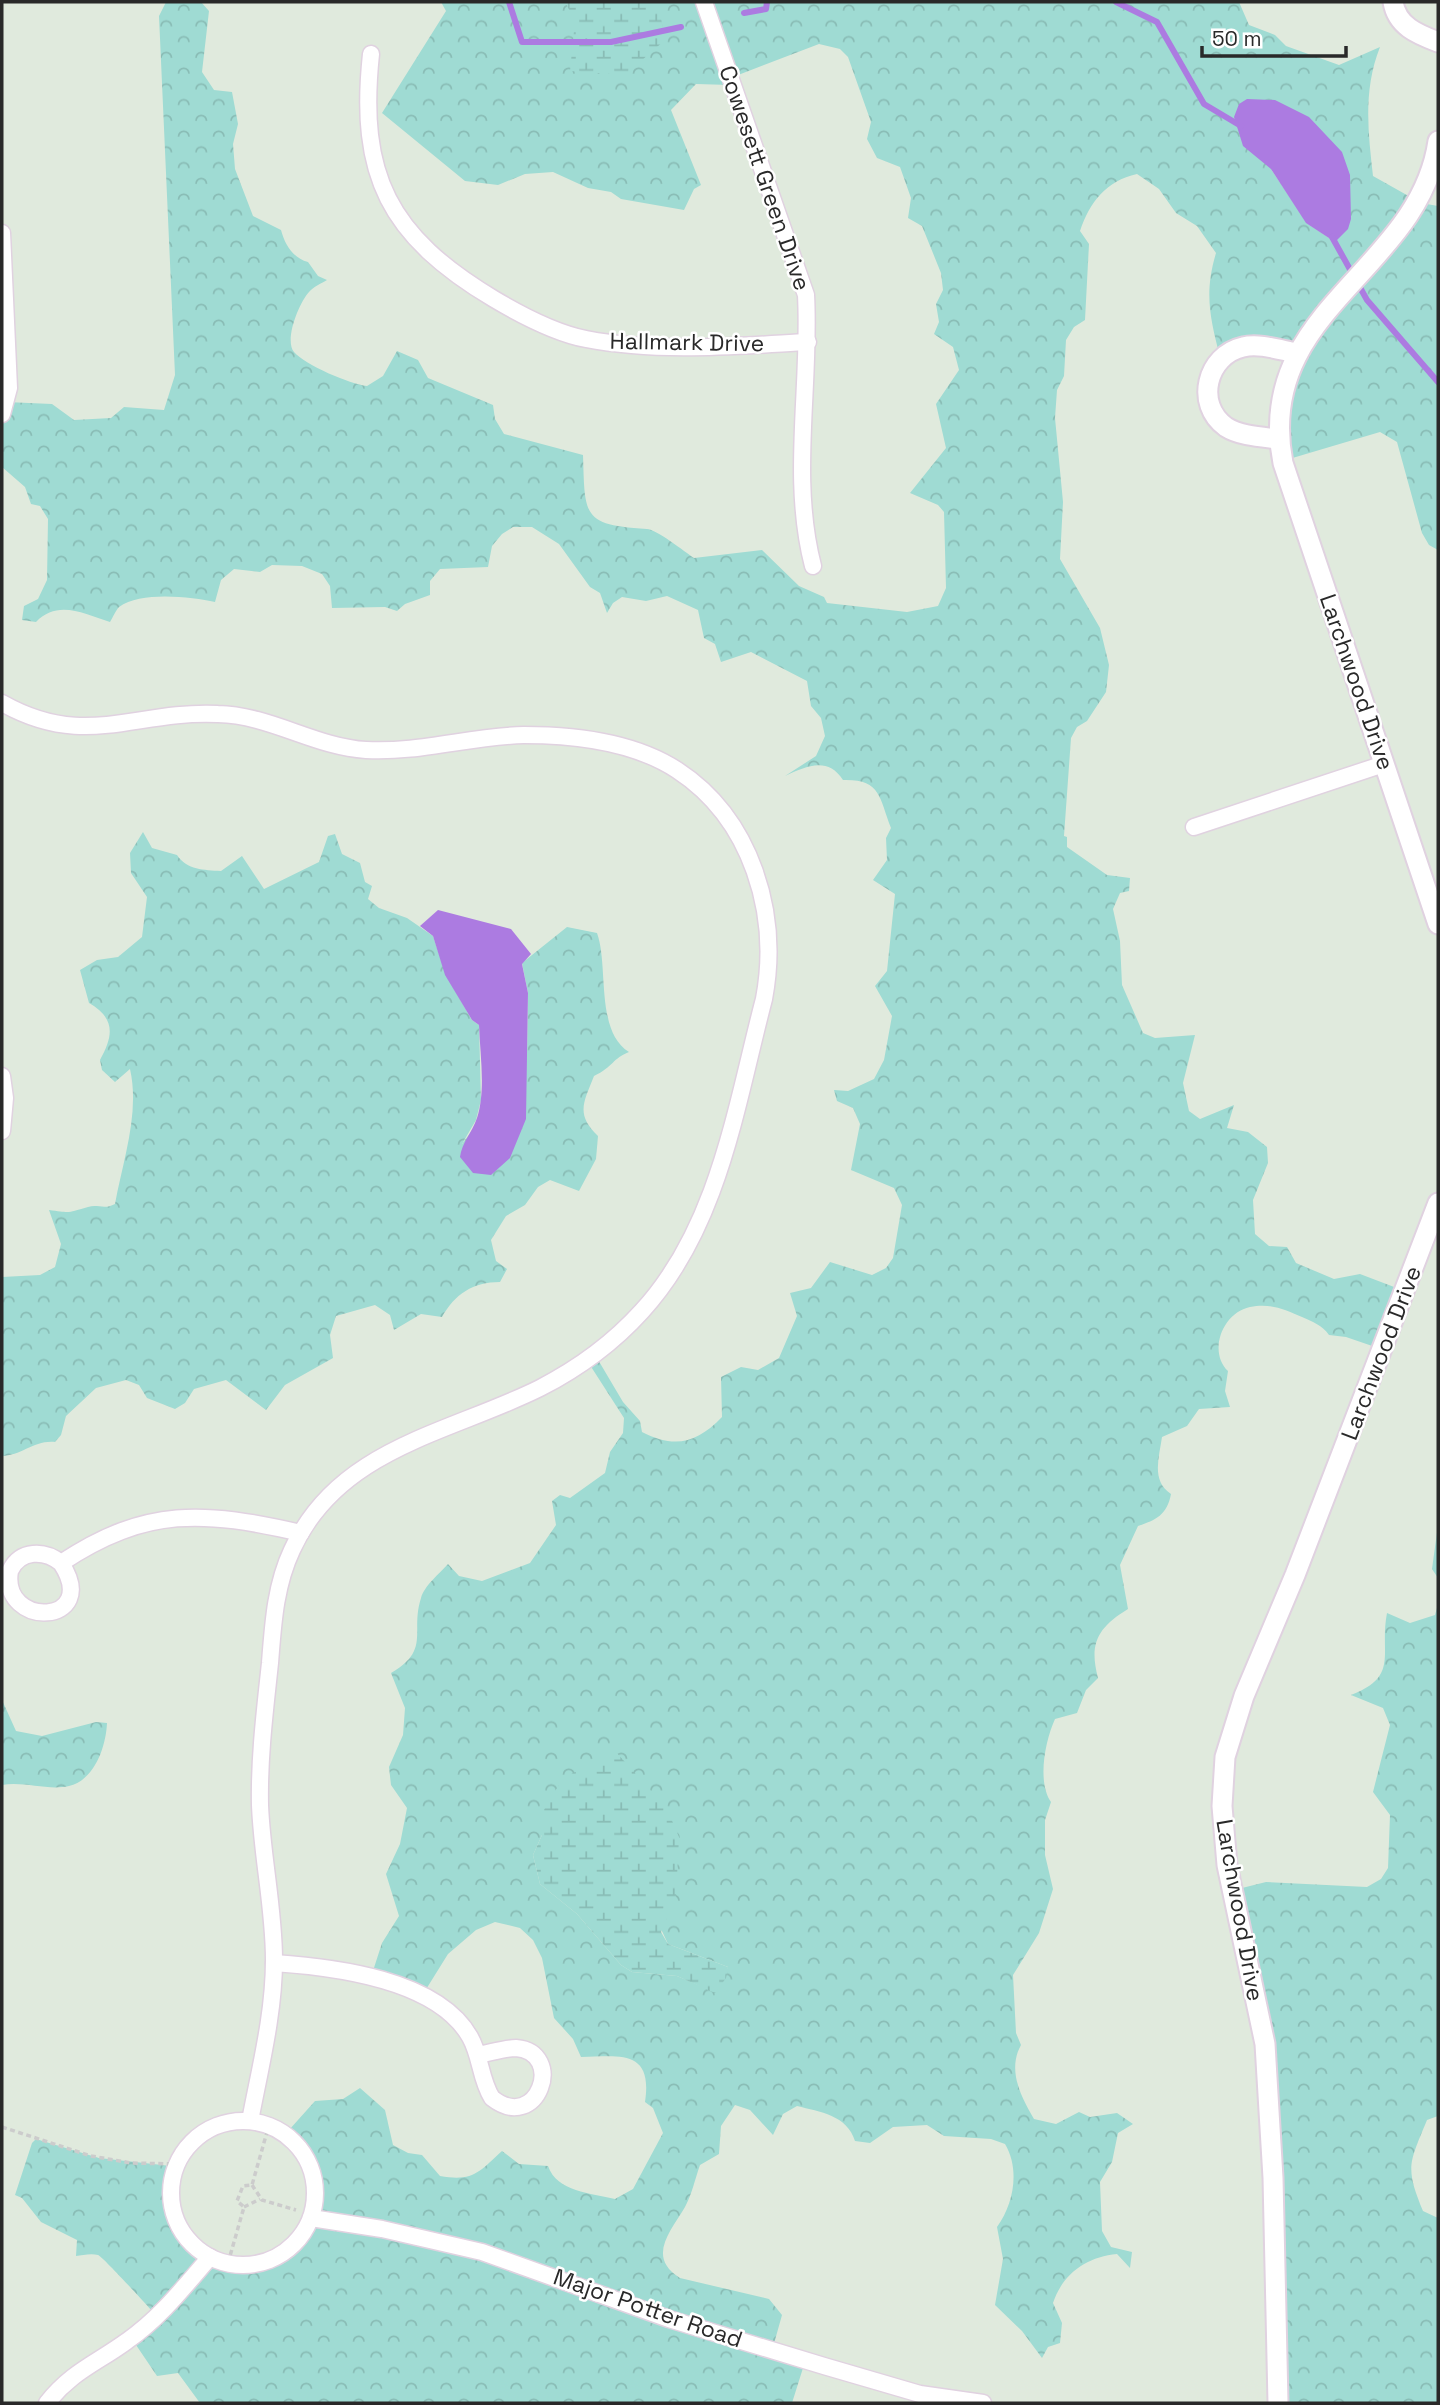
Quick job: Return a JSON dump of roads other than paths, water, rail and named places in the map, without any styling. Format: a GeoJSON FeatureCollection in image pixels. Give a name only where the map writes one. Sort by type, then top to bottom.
{"type":"FeatureCollection","features":[{"type":"Feature","properties":{"kind":"street","name":"Cowesett Green Drive"},"geometry":{"type":"LineString","coordinates":[[704,2],[806,295],[808,342],[802,438],[804,531],[814,566]]}},
{"type":"Feature","properties":{"kind":"street"},"geometry":{"type":"LineString","coordinates":[[1393,2],[1401,21],[1413,32],[1438,42]]}},
{"type":"Feature","properties":{"kind":"street","name":"Hallmark Drive"},"geometry":{"type":"LineString","coordinates":[[371,54],[367,124],[374,163],[386,193],[420,245],[466,282],[521,314],[583,339],[634,346],[808,342]]}},
{"type":"Feature","properties":{"kind":"street","name":"Larchwood Drive"},"geometry":{"type":"LineString","coordinates":[[1438,141],[1433,172],[1421,199],[1313,327],[1296,353],[1287,372],[1278,439],[1283,463],[1438,924]]}},
{"type":"Feature","properties":{"kind":"street"},"geometry":{"type":"LineString","coordinates":[[2,233],[9,377],[2,414]]}},
{"type":"Feature","properties":{"kind":"street"},"geometry":{"type":"LineString","coordinates":[[1278,439],[1239,433],[1225,426],[1208,402],[1207,387],[1211,372],[1219,359],[1232,350],[1245,346],[1296,353]]}},
{"type":"Feature","properties":{"kind":"street"},"geometry":{"type":"LineString","coordinates":[[2,703],[44,723],[69,727],[96,728],[188,715],[243,716],[338,747],[369,750],[524,735],[579,738],[617,746],[677,769],[703,791],[725,816],[757,874],[766,910],[769,945],[764,999],[709,1200],[670,1276],[614,1340],[540,1388],[419,1437],[361,1467],[325,1500],[301,1533],[284,1571],[275,1610],[260,1769],[274,1963],[271,2004],[250,2121]]}},
{"type":"Feature","properties":{"kind":"street"},"geometry":{"type":"LineString","coordinates":[[1194,827],[1384,764]]}},
{"type":"Feature","properties":{"kind":"street"},"geometry":{"type":"LineString","coordinates":[[2,1076],[5,1098],[2,1131]]}},
{"type":"Feature","properties":{"kind":"street","name":"Larchwood Drive"},"geometry":{"type":"LineString","coordinates":[[1278,2403],[1273,2178],[1265,2044],[1227,1865],[1222,1806],[1225,1757],[1244,1696],[1295,1575],[1438,1203]]}},
{"type":"Feature","properties":{"kind":"street"},"geometry":{"type":"LineString","coordinates":[[61,1563],[122,1530],[173,1517],[222,1517],[301,1533]]}},
{"type":"Feature","properties":{"kind":"street"},"geometry":{"type":"LineString","coordinates":[[274,1963],[342,1970],[425,1995],[440,2004],[463,2025],[478,2055],[487,2090],[499,2103],[518,2107],[534,2099],[540,2091],[543,2071],[532,2054],[513,2048],[478,2055]]}},
{"type":"Feature","properties":{"kind":"street"},"geometry":{"type":"LineString","coordinates":[[250,2121],[269,2125],[285,2134],[309,2163],[315,2190],[312,2216],[302,2236],[287,2250],[269,2260],[250,2264],[228,2263],[210,2257],[195,2246],[175,2217],[172,2199],[177,2164],[199,2136],[223,2124],[250,2121]]}},
{"type":"Feature","properties":{"kind":"street","name":"Major Potter Road"},"geometry":{"type":"LineString","coordinates":[[312,2216],[482,2252],[669,2319],[920,2399],[983,2403]]}},
{"type":"Feature","properties":{"kind":"street"},"geometry":{"type":"LineString","coordinates":[[47,2403],[62,2384],[92,2361],[126,2343],[157,2317],[210,2257]]}},
{"type":"Feature","properties":{"kind":"waterway"},"geometry":{"type":"LineString","coordinates":[[509,2],[522,42],[611,42],[681,27]]}},
{"type":"Feature","properties":{"kind":"waterway"},"geometry":{"type":"LineString","coordinates":[[744,13],[766,9],[767,2]]}},
{"type":"Feature","properties":{"kind":"waterway"},"geometry":{"type":"LineString","coordinates":[[1116,2],[1157,22],[1204,104],[1241,126]]}},
{"type":"Feature","properties":{"kind":"waterway"},"geometry":{"type":"LineString","coordinates":[[1332,237],[1367,300],[1438,382]]}}]}
